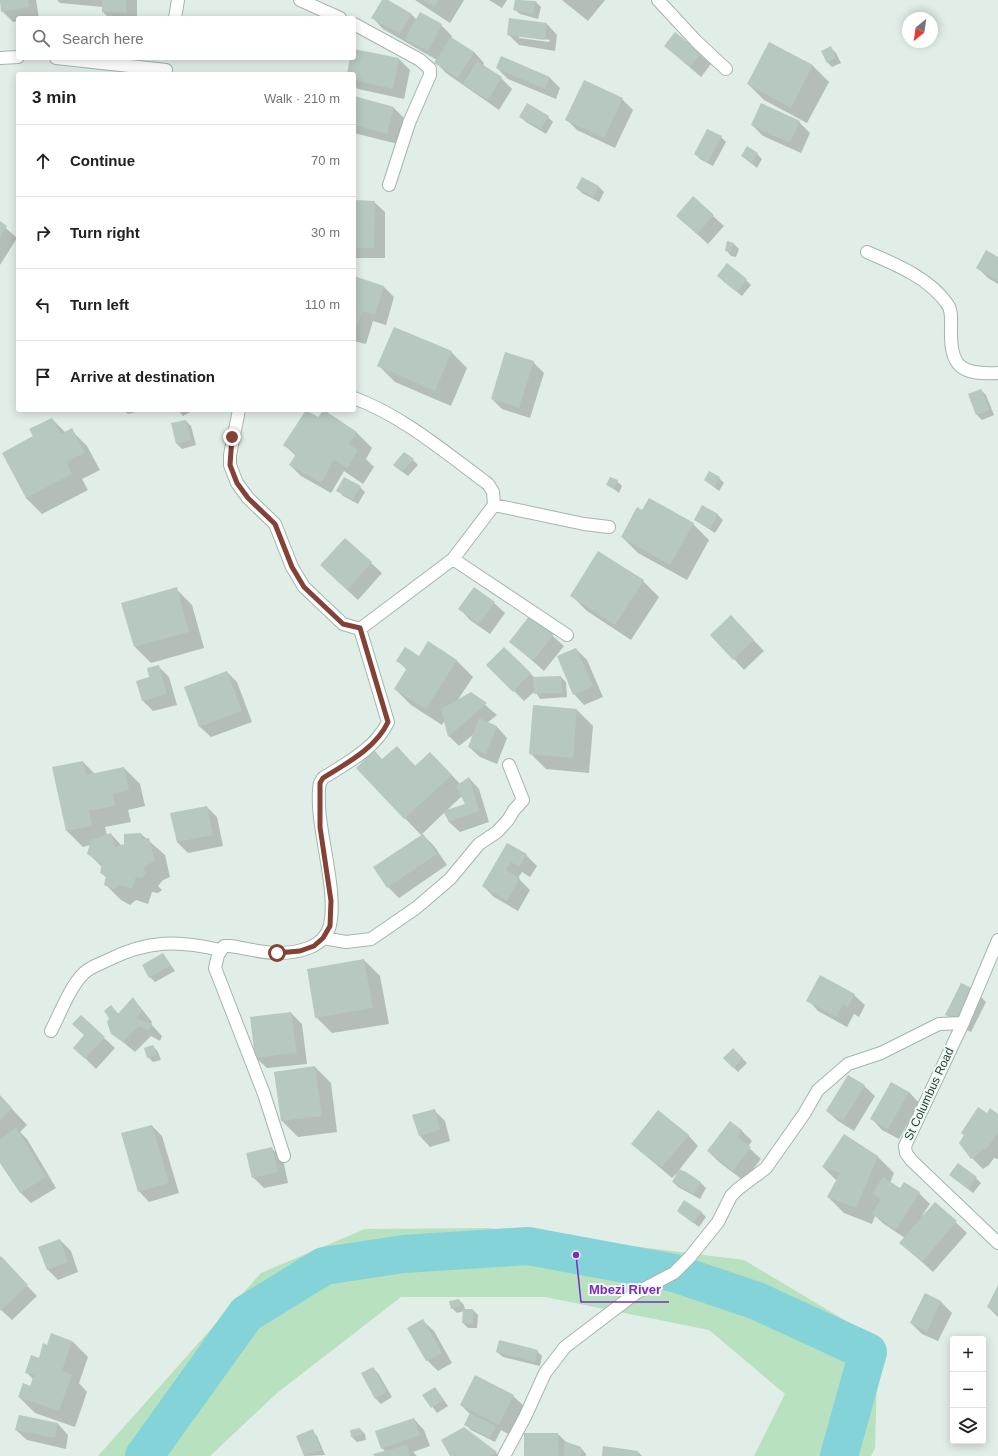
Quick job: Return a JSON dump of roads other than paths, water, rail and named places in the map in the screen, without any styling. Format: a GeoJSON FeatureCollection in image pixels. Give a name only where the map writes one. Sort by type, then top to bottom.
{"type":"FeatureCollection","features":[{"type":"Feature","properties":{"kind":"street"},"geometry":{"type":"LineString","coordinates":[[175,16],[178,0]]}},
{"type":"Feature","properties":{"kind":"street"},"geometry":{"type":"LineString","coordinates":[[300,0],[336,16]]}},
{"type":"Feature","properties":{"kind":"street"},"geometry":{"type":"LineString","coordinates":[[658,0],[696,41],[726,69]]}},
{"type":"Feature","properties":{"kind":"street"},"geometry":{"type":"LineString","coordinates":[[356,25],[420,60],[430,70],[430,75],[409,123],[389,185]]}},
{"type":"Feature","properties":{"kind":"street"},"geometry":{"type":"LineString","coordinates":[[0,58],[16,57]]}},
{"type":"Feature","properties":{"kind":"street"},"geometry":{"type":"LineString","coordinates":[[81,60],[167,67]]}},
{"type":"Feature","properties":{"kind":"street"},"geometry":{"type":"LineString","coordinates":[[867,252],[909,270],[942,297],[949,307],[953,353],[956,361],[961,367],[976,373],[998,373]]}},
{"type":"Feature","properties":{"kind":"street"},"geometry":{"type":"LineString","coordinates":[[239,412],[230,455],[230,465],[237,483],[248,498],[275,524],[292,567],[304,587],[343,624],[360,628],[453,559],[494,505],[493,492],[488,484],[422,435],[371,404],[356,399]]}},
{"type":"Feature","properties":{"kind":"street"},"geometry":{"type":"LineString","coordinates":[[494,505],[584,524],[609,526]]}},
{"type":"Feature","properties":{"kind":"street"},"geometry":{"type":"LineString","coordinates":[[453,559],[567,635]]}},
{"type":"Feature","properties":{"kind":"street"},"geometry":{"type":"LineString","coordinates":[[284,1156],[264,1094],[215,968],[220,950],[224,946],[277,953],[300,951],[314,946],[323,938],[330,926],[331,901],[320,827],[320,783],[323,778],[355,758],[380,738],[388,722],[360,628]]}},
{"type":"Feature","properties":{"kind":"street"},"geometry":{"type":"LineString","coordinates":[[323,938],[346,942],[371,939],[416,908],[450,879],[479,844],[497,832],[523,800],[509,765]]}},
{"type":"Feature","properties":{"kind":"street","name":"St Columbus Road"},"geometry":{"type":"LineString","coordinates":[[998,940],[963,1023],[905,1146],[906,1153],[910,1160],[998,1244]]}},
{"type":"Feature","properties":{"kind":"street"},"geometry":{"type":"LineString","coordinates":[[51,1031],[73,989],[84,972],[94,966],[130,949],[155,944],[194,944],[220,950]]}},
{"type":"Feature","properties":{"kind":"street"},"geometry":{"type":"LineString","coordinates":[[504,1456],[525,1417],[544,1373],[565,1347],[636,1293],[674,1273],[690,1257],[718,1222],[731,1196],[766,1168],[804,1114],[818,1090],[848,1064],[881,1053],[939,1024],[963,1023]]}},
{"type":"Feature","properties":{"kind":"waterway"},"geometry":{"type":"LineString","coordinates":[[144,1456],[246,1314],[324,1266],[404,1254],[528,1246],[674,1273],[757,1301],[868,1352],[839,1456]]}},
{"type":"Feature","properties":{"kind":"place","name":"Mbezi River"},"geometry":{"type":"Point","coordinates":[576,1255]}}]}
